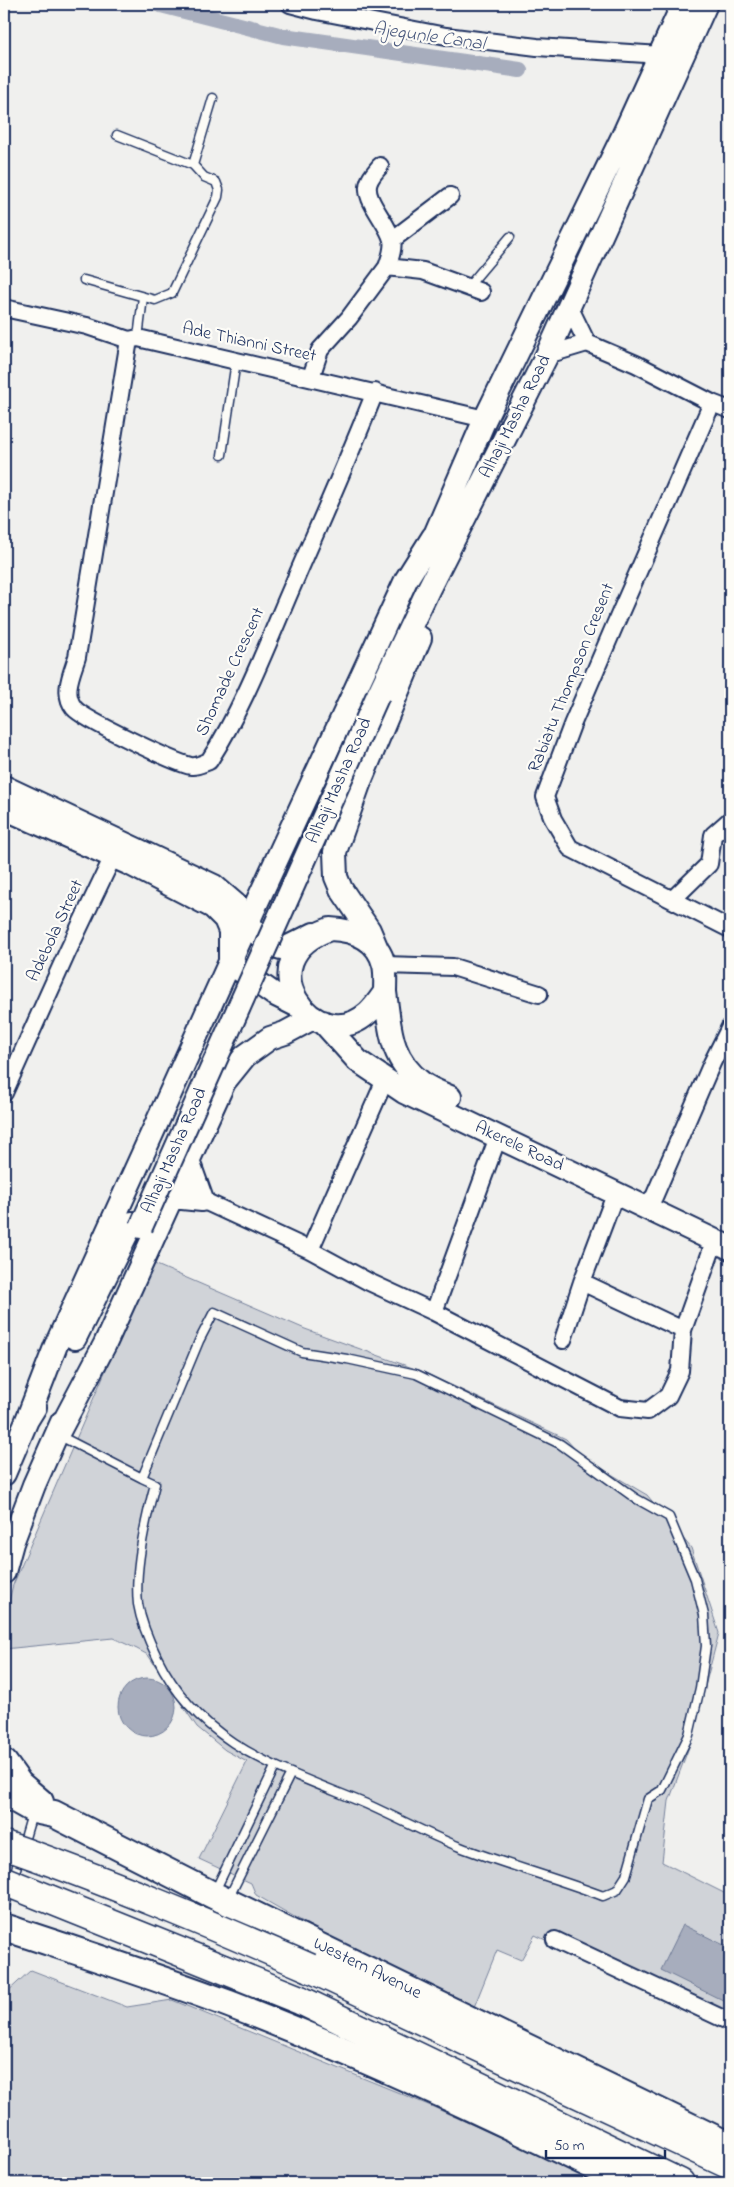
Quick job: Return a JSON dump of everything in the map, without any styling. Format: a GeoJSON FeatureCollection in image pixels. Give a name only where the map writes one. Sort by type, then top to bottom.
{"type":"FeatureCollection","features":[{"type":"Feature","properties":{"kind":"highway","name":"Western Avenue"},"geometry":{"type":"LineString","coordinates":[[4,1845],[179,1911],[580,2084],[730,2164]]}},
{"type":"Feature","properties":{"kind":"highway"},"geometry":{"type":"LineString","coordinates":[[4,1881],[300,2000],[680,2183]]}},
{"type":"Feature","properties":{"kind":"highway"},"geometry":{"type":"LineString","coordinates":[[580,2084],[676,2130],[730,2164]]}},
{"type":"Feature","properties":{"kind":"highway"},"geometry":{"type":"LineString","coordinates":[[676,2130],[730,2148]]}},
{"type":"Feature","properties":{"kind":"main road"},"geometry":{"type":"LineString","coordinates":[[4,1763],[19,1784],[44,1812]]}},
{"type":"Feature","properties":{"kind":"main road","name":"Western Avenue"},"geometry":{"type":"LineString","coordinates":[[4,1793],[220,1898],[580,2084],[730,2148]]}},
{"type":"Feature","properties":{"kind":"main road"},"geometry":{"type":"LineString","coordinates":[[4,1927],[229,2004],[321,2041],[500,2121],[628,2183]]}},
{"type":"Feature","properties":{"kind":"street"},"geometry":{"type":"LineString","coordinates":[[290,4],[446,36],[664,65]]}},
{"type":"Feature","properties":{"kind":"street","name":"Alhaji Masha Road"},"geometry":{"type":"LineString","coordinates":[[443,538],[547,355],[642,148],[664,65],[683,4]]}},
{"type":"Feature","properties":{"kind":"street","name":"Alhaji Masha Road"},"geometry":{"type":"LineString","coordinates":[[4,1572],[12,1543],[34,1484],[57,1435],[137,1225],[443,538],[485,419],[622,138],[664,65],[706,4]]}},
{"type":"Feature","properties":{"kind":"street"},"geometry":{"type":"LineString","coordinates":[[310,377],[320,350],[349,318],[388,267],[392,252],[392,240],[385,221],[368,196],[367,188],[369,180],[380,166]]}},
{"type":"Feature","properties":{"kind":"street"},"geometry":{"type":"LineString","coordinates":[[392,240],[450,196]]}},
{"type":"Feature","properties":{"kind":"street"},"geometry":{"type":"LineString","coordinates":[[388,267],[422,271],[474,290]]}},
{"type":"Feature","properties":{"kind":"street"},"geometry":{"type":"LineString","coordinates":[[569,306],[587,343]]}},
{"type":"Feature","properties":{"kind":"street","name":"Ade Thianni Street"},"geometry":{"type":"LineString","coordinates":[[4,308],[87,326],[134,339],[375,392],[485,419]]}},
{"type":"Feature","properties":{"kind":"street","name":"Shomade Crescent"},"geometry":{"type":"LineString","coordinates":[[134,339],[77,657],[68,690],[73,708],[84,717],[152,750],[192,766],[209,761],[222,742],[249,686],[347,464],[375,392]]}},
{"type":"Feature","properties":{"kind":"street"},"geometry":{"type":"LineString","coordinates":[[547,355],[587,343],[636,364],[712,403],[730,410]]}},
{"type":"Feature","properties":{"kind":"street","name":"Rabiatu Thompson Cresent"},"geometry":{"type":"LineString","coordinates":[[712,403],[614,627],[558,762],[546,798],[553,819],[570,848],[730,929]]}},
{"type":"Feature","properties":{"kind":"street"},"geometry":{"type":"LineString","coordinates":[[27,1420],[56,1344],[406,580],[443,538]]}},
{"type":"Feature","properties":{"kind":"street"},"geometry":{"type":"LineString","coordinates":[[443,538],[428,620],[399,693],[359,784],[335,852],[336,877],[341,889],[369,930],[380,957],[392,1040],[398,1059],[422,1084],[649,1202],[730,1027]]}},
{"type":"Feature","properties":{"kind":"street"},"geometry":{"type":"LineString","coordinates":[[4,787],[116,849],[217,910],[225,919],[230,931],[230,963]]}},
{"type":"Feature","properties":{"kind":"street"},"geometry":{"type":"LineString","coordinates":[[4,808],[214,886],[235,904],[247,925],[271,945],[281,948],[288,947],[314,934],[330,929],[348,930],[364,937],[380,957],[453,967],[539,994]]}},
{"type":"Feature","properties":{"kind":"street"},"geometry":{"type":"LineString","coordinates":[[673,899],[709,864],[714,835],[730,820]]}},
{"type":"Feature","properties":{"kind":"street","name":"Adebola Street"},"geometry":{"type":"LineString","coordinates":[[4,1093],[116,849]]}},
{"type":"Feature","properties":{"kind":"street"},"geometry":{"type":"LineString","coordinates":[[312,1016],[292,992],[289,976],[293,960],[301,945],[314,934]]}},
{"type":"Feature","properties":{"kind":"street"},"geometry":{"type":"LineString","coordinates":[[230,963],[274,994],[312,1016],[339,1024],[354,1021],[368,1013],[385,992]]}},
{"type":"Feature","properties":{"kind":"street"},"geometry":{"type":"LineString","coordinates":[[57,1435],[104,1344],[224,1082],[245,1056],[270,1038],[285,1033],[312,1016]]}},
{"type":"Feature","properties":{"kind":"street","name":"Akerele Road"},"geometry":{"type":"LineString","coordinates":[[312,1016],[358,1061],[404,1092],[616,1192],[649,1202],[725,1240]]}},
{"type":"Feature","properties":{"kind":"street"},"geometry":{"type":"LineString","coordinates":[[310,1250],[385,1080]]}},
{"type":"Feature","properties":{"kind":"street"},"geometry":{"type":"LineString","coordinates":[[434,1312],[498,1137]]}},
{"type":"Feature","properties":{"kind":"street"},"geometry":{"type":"LineString","coordinates":[[188,1161],[202,1200]]}},
{"type":"Feature","properties":{"kind":"street"},"geometry":{"type":"LineString","coordinates":[[563,1340],[582,1282],[616,1192]]}},
{"type":"Feature","properties":{"kind":"street"},"geometry":{"type":"LineString","coordinates":[[172,1197],[202,1200],[310,1250],[369,1282],[434,1312],[620,1408],[648,1411],[668,1396],[680,1371],[683,1330],[725,1240]]}},
{"type":"Feature","properties":{"kind":"street","name":"Alhaji Masha Road"},"geometry":{"type":"LineString","coordinates":[[4,1474],[27,1420],[66,1356],[137,1225]]}},
{"type":"Feature","properties":{"kind":"street"},"geometry":{"type":"LineString","coordinates":[[582,1282],[683,1330]]}},
{"type":"Feature","properties":{"kind":"street"},"geometry":{"type":"LineString","coordinates":[[555,1940],[730,2022]]}},
{"type":"Feature","properties":{"kind":"lane"},"geometry":{"type":"LineString","coordinates":[[193,165],[213,98]]}},
{"type":"Feature","properties":{"kind":"lane"},"geometry":{"type":"LineString","coordinates":[[84,280],[155,300],[172,293],[218,197],[219,190],[216,182],[204,177],[193,165],[117,134]]}},
{"type":"Feature","properties":{"kind":"lane"},"geometry":{"type":"LineString","coordinates":[[474,290],[510,236]]}},
{"type":"Feature","properties":{"kind":"lane"},"geometry":{"type":"LineString","coordinates":[[134,339],[143,296]]}},
{"type":"Feature","properties":{"kind":"lane"},"geometry":{"type":"LineString","coordinates":[[222,455],[236,361]]}},
{"type":"Feature","properties":{"kind":"lane"},"geometry":{"type":"LineString","coordinates":[[57,1435],[142,1478],[155,1484],[147,1516],[139,1569],[138,1604],[148,1641],[167,1678],[190,1708],[216,1732],[275,1767],[392,1815],[460,1847],[603,1896],[617,1890],[626,1876],[648,1799],[662,1790],[689,1735],[700,1688],[706,1646],[704,1615],[695,1579],[669,1517],[635,1498],[560,1444],[416,1374],[347,1359],[302,1352],[214,1312],[199,1340],[142,1478]]}},
{"type":"Feature","properties":{"kind":"lane"},"geometry":{"type":"LineString","coordinates":[[220,1898],[275,1767]]}},
{"type":"Feature","properties":{"kind":"lane"},"geometry":{"type":"LineString","coordinates":[[220,1898],[291,1773]]}},
{"type":"Feature","properties":{"kind":"lane"},"geometry":{"type":"LineString","coordinates":[[4,1910],[44,1812]]}},
{"type":"Feature","properties":{"kind":"shaded area"},"geometry":{"type":"Polygon","coordinates":[[[152,1263],[305,1329],[421,1371],[566,1439],[582,1457],[647,1495],[691,1548],[719,1633],[689,1747],[669,1801],[662,1862],[730,1896],[730,2028],[535,1935],[521,1960],[497,1950],[470,2017],[256,1895],[251,1883],[199,1859],[247,1762],[225,1750],[197,1727],[148,1655],[113,1638],[4,1649],[4,1621],[13,1585],[152,1263]]]}},
{"type":"Feature","properties":{"kind":"shaded area"},"geometry":{"type":"Polygon","coordinates":[[[31,1970],[127,2007],[172,2000],[431,2106],[602,2183],[4,2183],[4,1995],[31,1970]]]}},
{"type":"Feature","properties":{"kind":"water"},"geometry":{"type":"Polygon","coordinates":[[[141,1678],[153,1678],[168,1686],[176,1701],[176,1713],[168,1728],[153,1736],[141,1736],[126,1728],[118,1713],[118,1701],[126,1686],[141,1678]]]}},
{"type":"Feature","properties":{"kind":"water"},"geometry":{"type":"Polygon","coordinates":[[[683,1925],[730,1948],[730,2004],[661,1970],[683,1925]]]}},
{"type":"Feature","properties":{"kind":"waterway","name":"Ajegunle Canal"},"geometry":{"type":"LineString","coordinates":[[157,4],[283,36],[520,70]]}}]}
